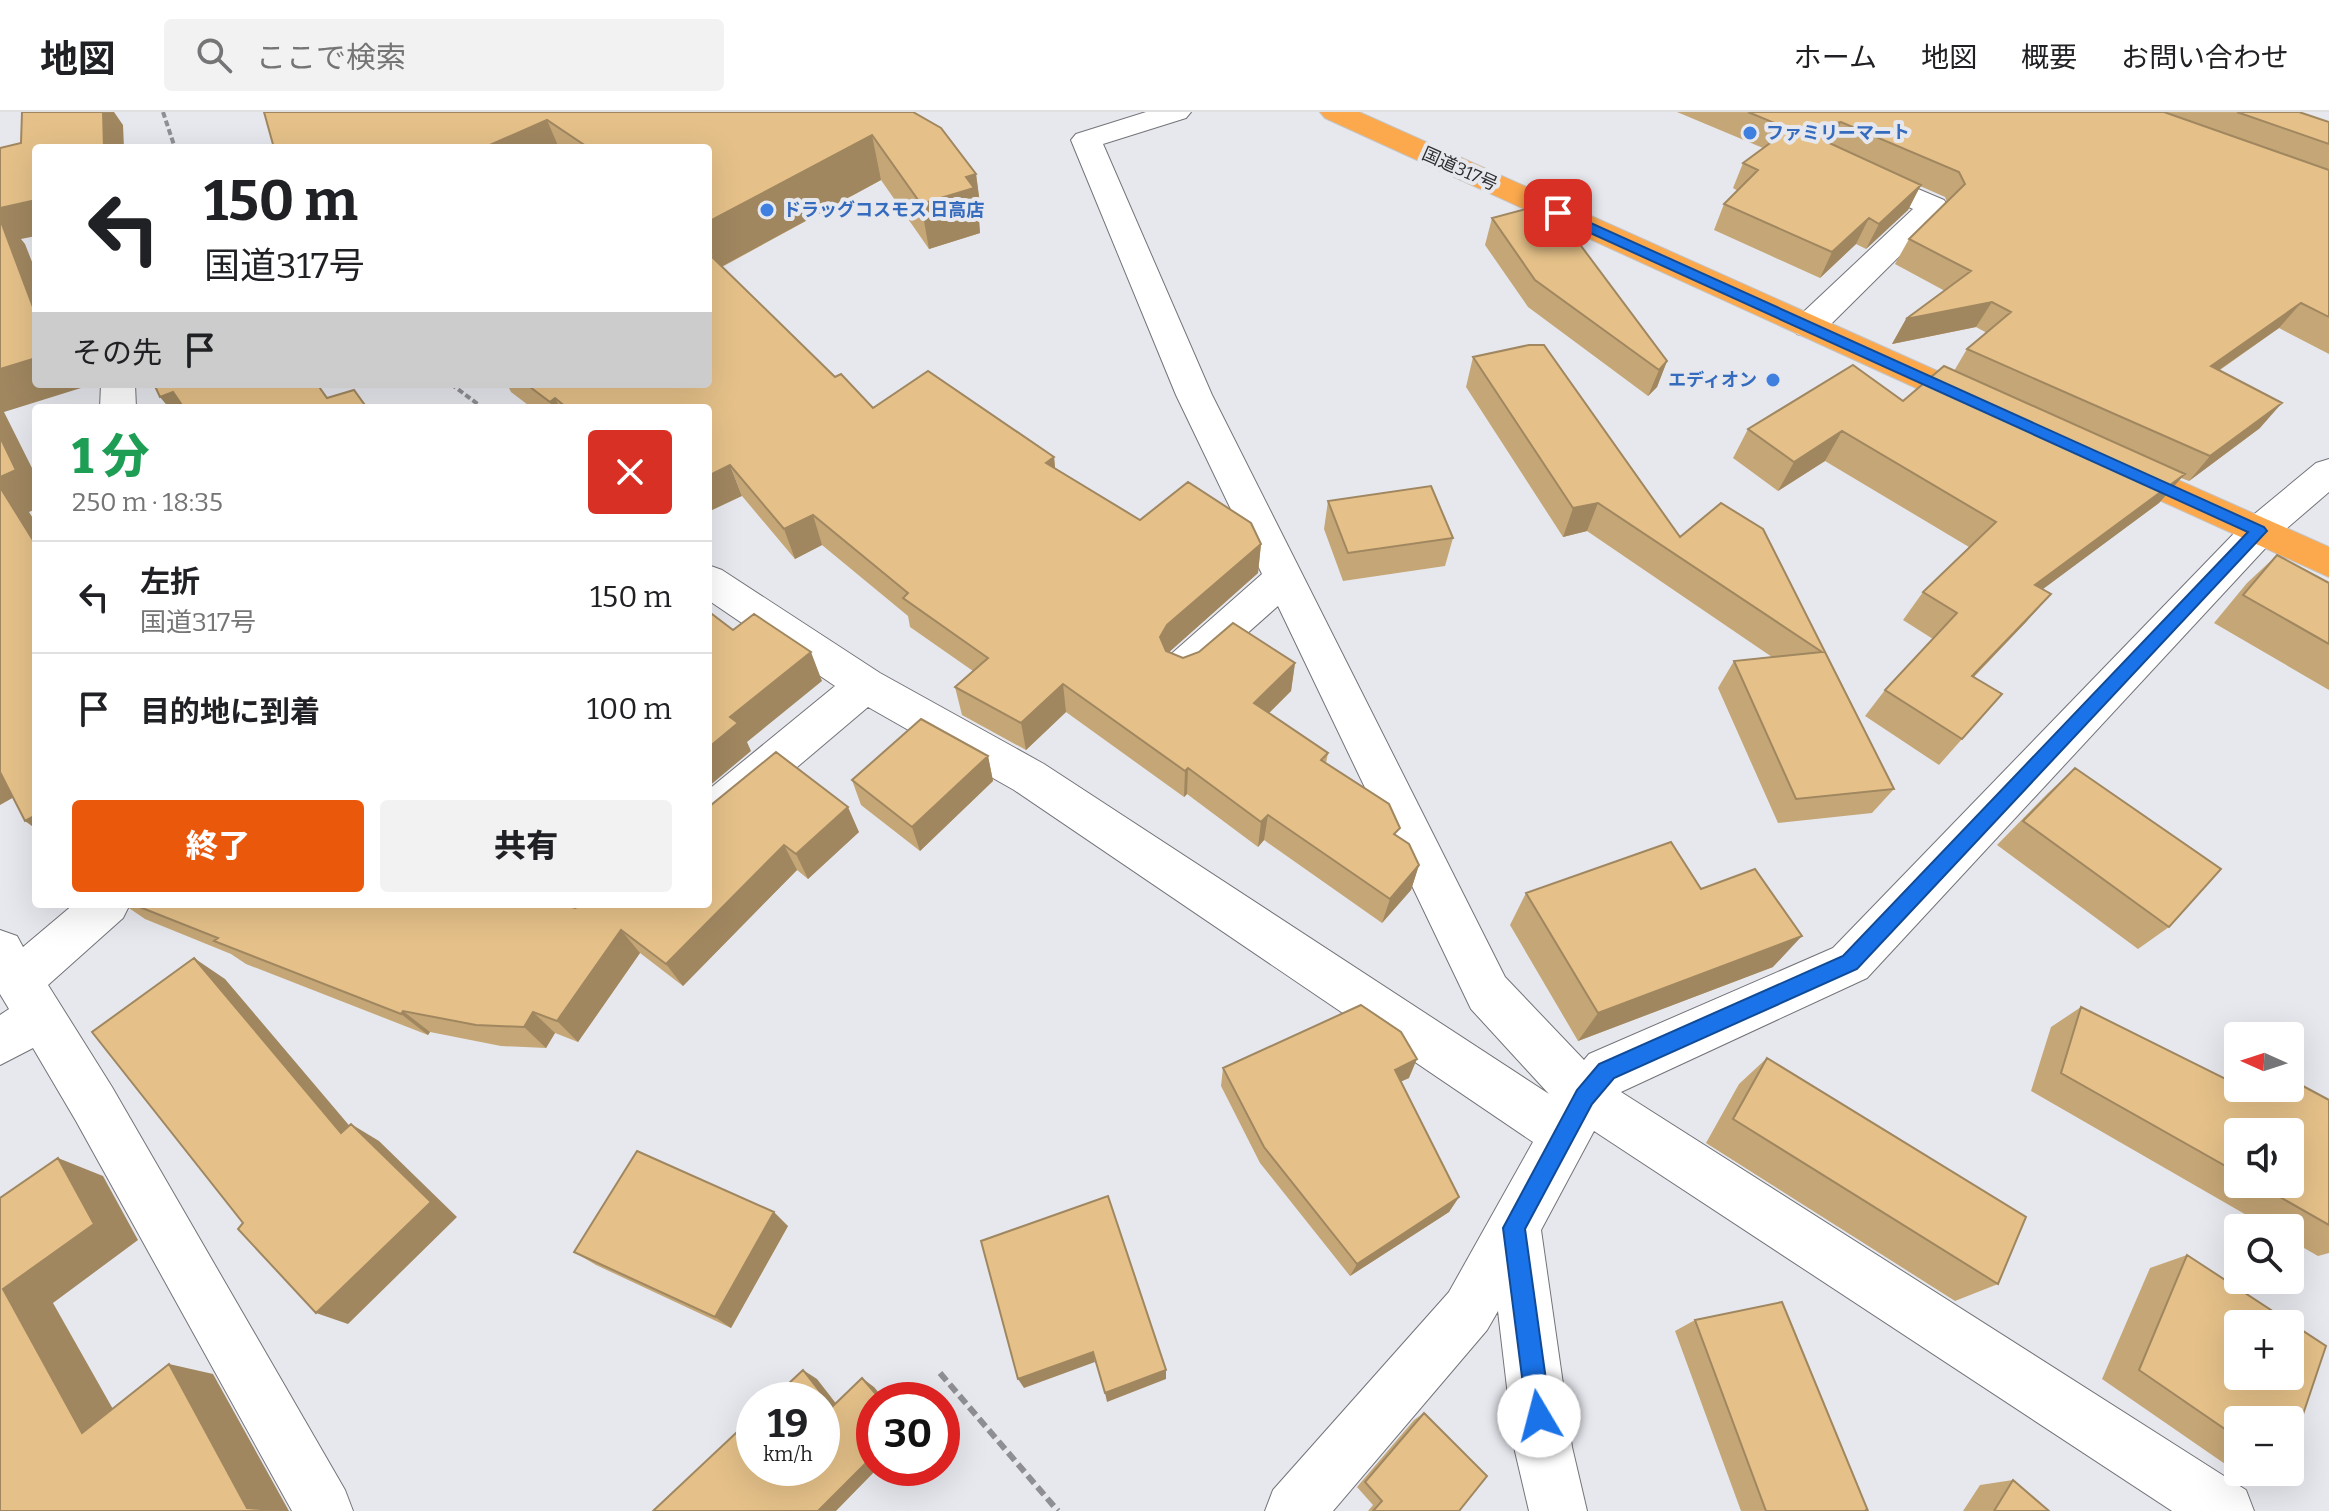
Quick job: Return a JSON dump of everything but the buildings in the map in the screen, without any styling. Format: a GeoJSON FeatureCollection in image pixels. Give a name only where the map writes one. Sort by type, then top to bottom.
{"type":"FeatureCollection","features":[{"type":"Feature","properties":{"kind":"highway","name":"国道317号"},"geometry":{"type":"LineString","coordinates":[[1335,112],[2012,418]]}},
{"type":"Feature","properties":{"kind":"highway"},"geometry":{"type":"LineString","coordinates":[[2085,451],[2329,563]]}},
{"type":"Feature","properties":{"kind":"street"},"geometry":{"type":"LineString","coordinates":[[1176,112],[1086,140],[1194,395],[1488,993],[1575,1116]]}},
{"type":"Feature","properties":{"kind":"street"},"geometry":{"type":"LineString","coordinates":[[1809,326],[1933,207],[1828,159]]}},
{"type":"Feature","properties":{"kind":"street"},"geometry":{"type":"LineString","coordinates":[[1294,1511],[1468,1311],[1575,1116],[1607,1071],[1850,963],[2259,531],[2329,472]]}},
{"type":"Feature","properties":{"kind":"street"},"geometry":{"type":"LineString","coordinates":[[1183,667],[1283,578]]}},
{"type":"Feature","properties":{"kind":"street"},"geometry":{"type":"LineString","coordinates":[[712,583],[865,685],[1029,777],[1575,1116],[2225,1511]]}},
{"type":"Feature","properties":{"kind":"street"},"geometry":{"type":"LineString","coordinates":[[712,813],[865,685]]}},
{"type":"Feature","properties":{"kind":"street"},"geometry":{"type":"LineString","coordinates":[[103,908],[14,998],[94,1104],[324,1511]]}},
{"type":"Feature","properties":{"kind":"street"},"geometry":{"type":"LineString","coordinates":[[1514,1228],[1543,1447],[1558,1511]]}},
{"type":"Feature","properties":{"kind":"path"},"geometry":{"type":"LineString","coordinates":[[163,112],[174,144]]}},
{"type":"Feature","properties":{"kind":"path"},"geometry":{"type":"LineString","coordinates":[[456,388],[478,404]]}},
{"type":"Feature","properties":{"kind":"path"},"geometry":{"type":"LineString","coordinates":[[940,1373],[1058,1511]]}},
{"type":"Feature","properties":{"kind":"place","name":"ファミリーマート"},"geometry":{"type":"Point","coordinates":[1750,133]}},
{"type":"Feature","properties":{"kind":"place","name":"ドラッグコスモス 日高店"},"geometry":{"type":"Point","coordinates":[767,210]}},
{"type":"Feature","properties":{"kind":"place","name":"エディオン"},"geometry":{"type":"Point","coordinates":[1773,380]}},
{"type":"Feature","properties":{"kind":"route"},"geometry":{"type":"LineString","coordinates":[[1539,1416],[1514,1228],[1585,1097],[1607,1071],[1850,963],[2259,531],[1558,213]]}}]}
